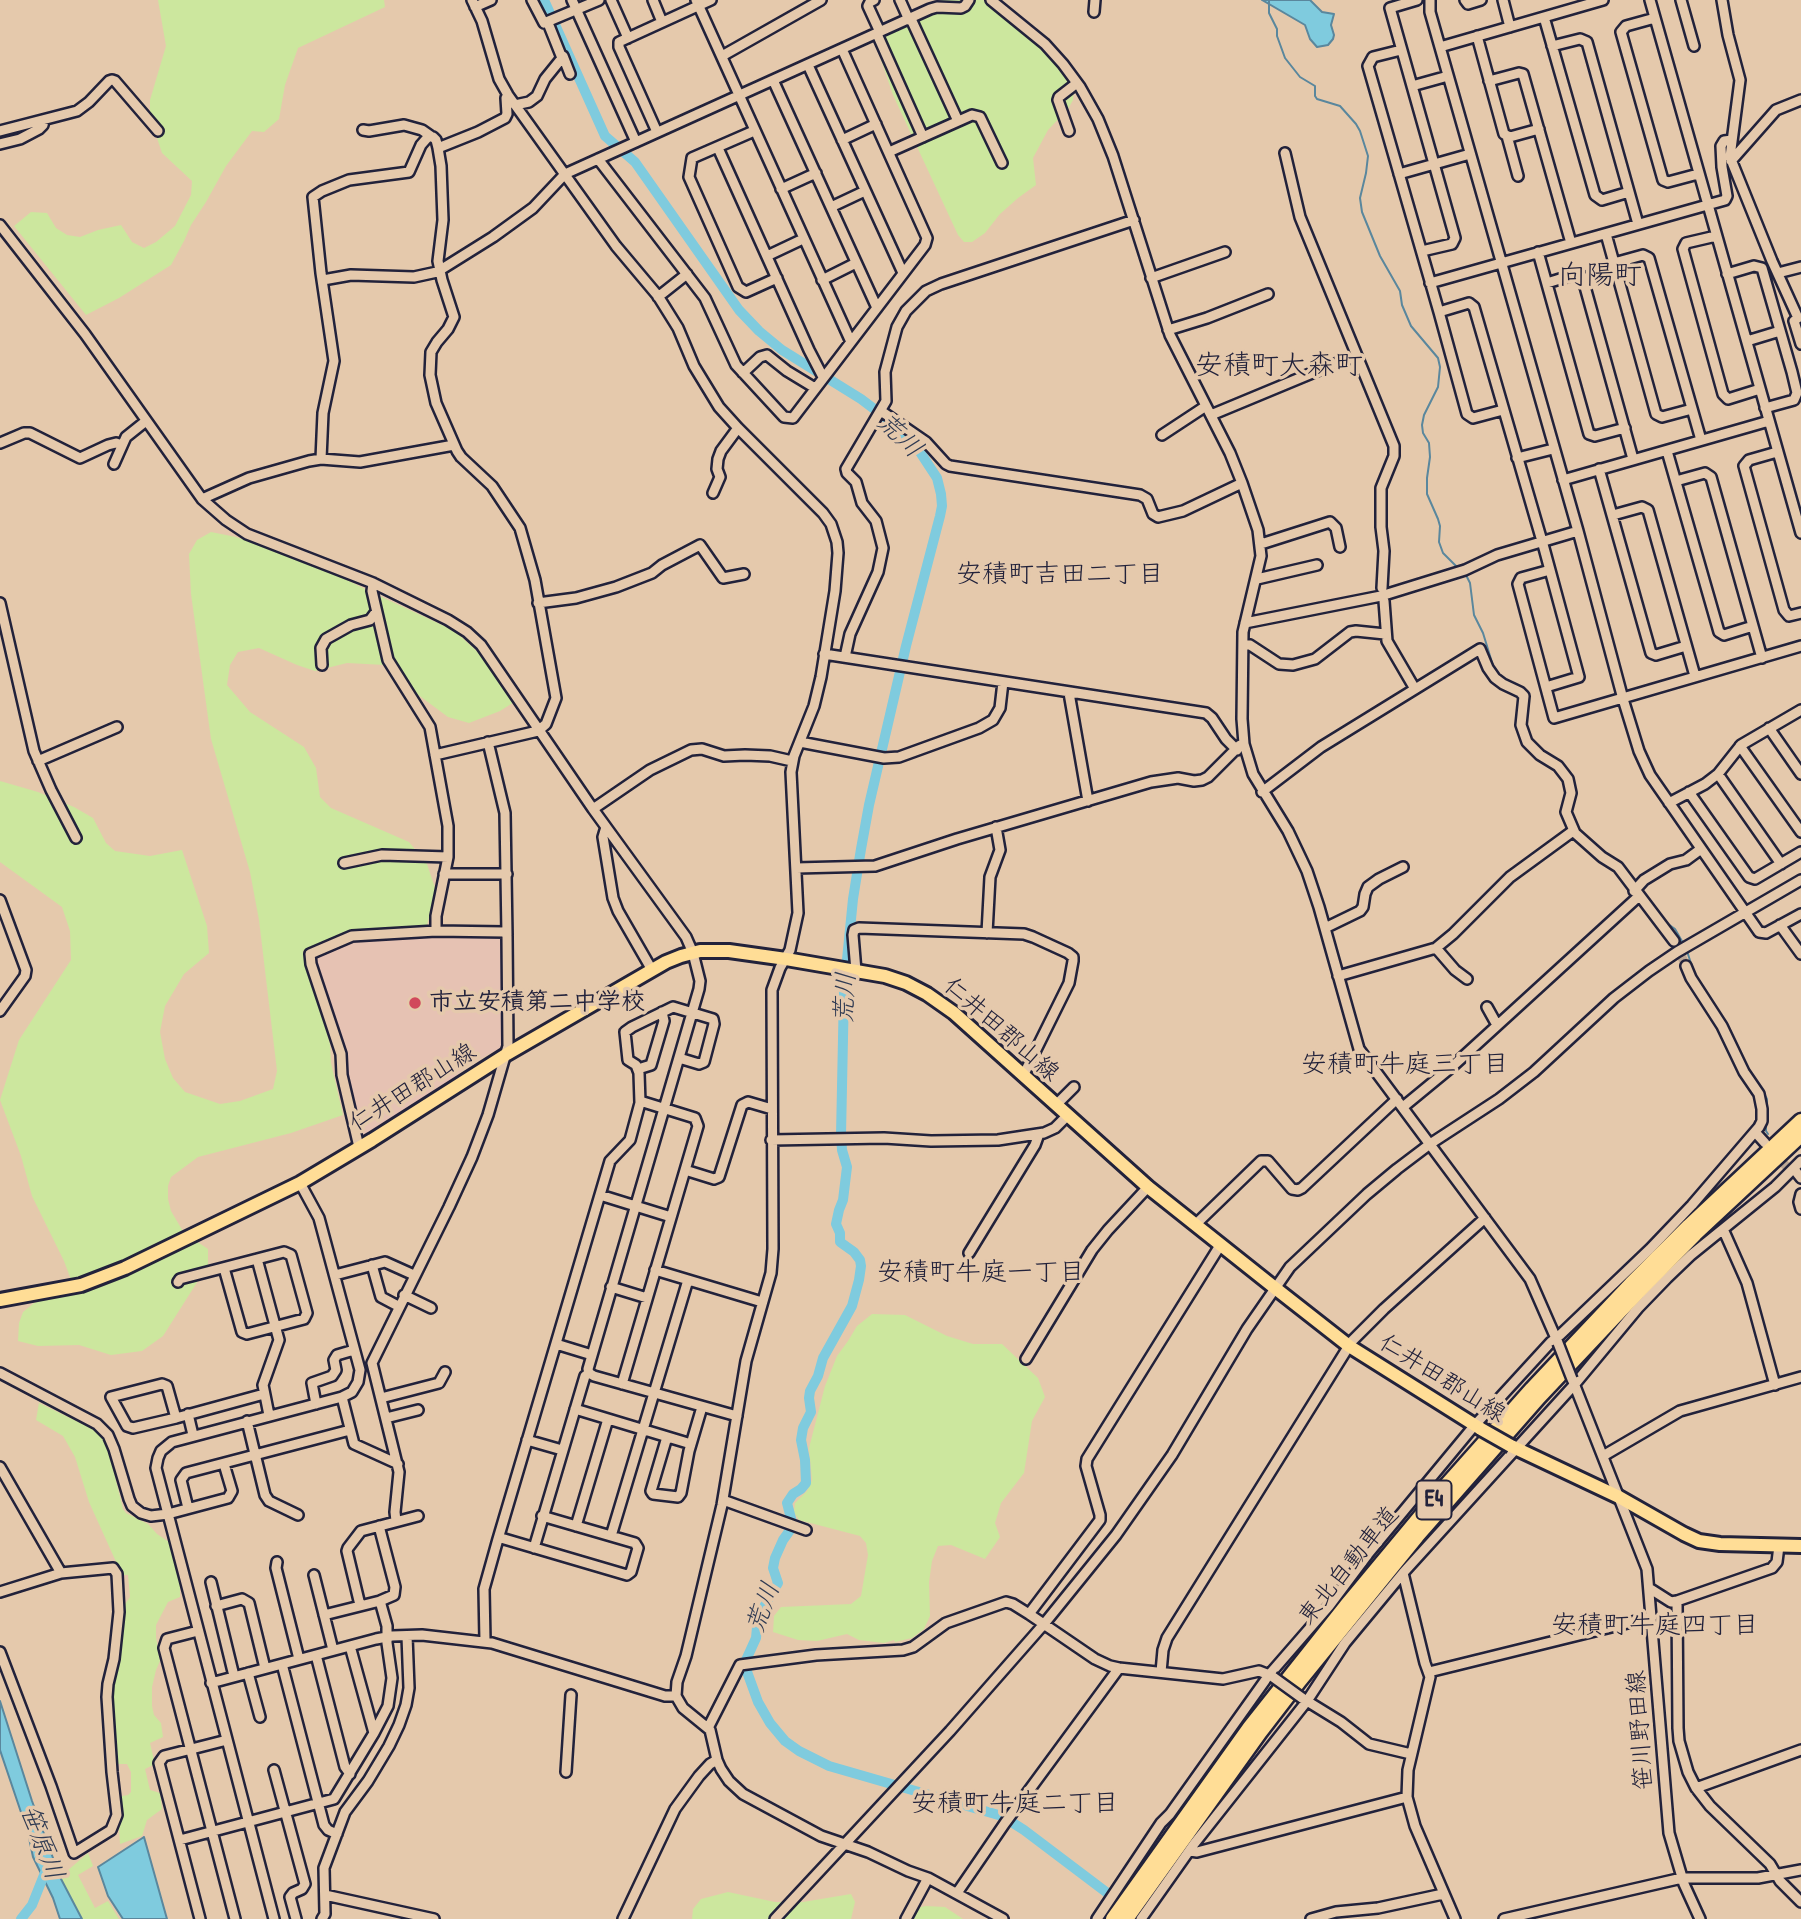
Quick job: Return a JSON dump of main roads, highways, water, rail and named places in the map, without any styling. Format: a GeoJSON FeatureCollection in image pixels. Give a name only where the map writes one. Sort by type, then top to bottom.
{"type":"FeatureCollection","features":[{"type":"Feature","properties":{"kind":"highway","name":"東北自動車道"},"geometry":{"type":"LineString","coordinates":[[1113,1919],[1250,1727],[1354,1595],[1437,1496],[1612,1304],[1689,1226],[1801,1121]]}},
{"type":"Feature","properties":{"kind":"highway","name":"東北自動車道"},"geometry":{"type":"LineString","coordinates":[[1126,1919],[1268,1722],[1425,1527],[1539,1397],[1619,1312],[1695,1234],[1801,1135]]}},
{"type":"Feature","properties":{"kind":"main road","name":"仁井田郡山線"},"geometry":{"type":"LineString","coordinates":[[0,1300],[98,1280],[300,1184],[507,1054],[673,959],[693,953],[720,950],[786,958],[885,976],[927,993],[954,1013],[1147,1187],[1349,1346],[1478,1428],[1619,1497],[1699,1541],[1801,1546]]}},
{"type":"Feature","properties":{"kind":"water"},"geometry":{"type":"Polygon","coordinates":[[[1262,0],[1310,0],[1322,12],[1334,14],[1331,25],[1333,39],[1328,45],[1317,47],[1310,39],[1305,25],[1262,0]]]}},
{"type":"Feature","properties":{"kind":"water","name":"笹原川"},"geometry":{"type":"Polygon","coordinates":[[[0,1701],[60,1877],[82,1919],[60,1919],[33,1857],[28,1833],[0,1750],[0,1701]]]}},
{"type":"Feature","properties":{"kind":"water"},"geometry":{"type":"Polygon","coordinates":[[[144,1837],[167,1919],[123,1919],[108,1896],[98,1867],[144,1837]]]}},
{"type":"Feature","properties":{"kind":"waterway","name":"荒川"},"geometry":{"type":"LineString","coordinates":[[544,0],[605,136],[635,162],[739,310],[782,350],[861,399],[894,424],[918,449],[937,478],[941,494],[940,516],[869,805],[853,899],[844,990],[841,1135],[847,1167],[843,1200],[836,1224],[840,1242],[860,1260],[859,1280],[852,1306],[823,1358],[810,1391],[811,1412],[803,1428],[801,1440],[806,1483],[787,1503],[793,1526],[775,1558],[773,1568],[778,1583],[758,1617],[756,1638],[746,1660],[746,1669],[758,1702],[770,1723],[785,1741],[799,1751],[829,1766],[1002,1816],[1110,1895]]}},
{"type":"Feature","properties":{"kind":"waterway"},"geometry":{"type":"LineString","coordinates":[[1269,0],[1269,13],[1277,29],[1285,58],[1300,77],[1315,86],[1317,99],[1340,106],[1360,131],[1368,156],[1360,198],[1362,212],[1380,256],[1400,291],[1402,305],[1411,326],[1438,358],[1438,387],[1422,425],[1429,443],[1427,494],[1440,526],[1439,542],[1443,553],[1459,569]]}},
{"type":"Feature","properties":{"kind":"waterway"},"geometry":{"type":"LineString","coordinates":[[1466,575],[1470,583],[1474,615],[1483,633],[1494,669]]}},
{"type":"Feature","properties":{"kind":"waterway"},"geometry":{"type":"LineString","coordinates":[[1526,713],[1528,695]]}},
{"type":"Feature","properties":{"kind":"waterway"},"geometry":{"type":"LineString","coordinates":[[1572,779],[1575,790]]}},
{"type":"Feature","properties":{"kind":"waterway"},"geometry":{"type":"LineString","coordinates":[[1664,921],[1675,929],[1683,943]]}},
{"type":"Feature","properties":{"kind":"waterway"},"geometry":{"type":"LineString","coordinates":[[1687,951],[1696,979]]}},
{"type":"Feature","properties":{"kind":"waterway"},"geometry":{"type":"LineString","coordinates":[[1709,998],[1721,1017]]}},
{"type":"Feature","properties":{"kind":"waterway"},"geometry":{"type":"LineString","coordinates":[[1763,1092],[1767,1099],[1767,1121]]}},
{"type":"Feature","properties":{"kind":"waterway"},"geometry":{"type":"LineString","coordinates":[[1766,1126],[1768,1134]]}},
{"type":"Feature","properties":{"kind":"waterway","name":"笹原川"},"geometry":{"type":"LineString","coordinates":[[21,1919],[32,1905],[48,1865]]}},
{"type":"Feature","properties":{"kind":"tunnel"},"geometry":{"type":"LineString","coordinates":[[1674,941],[1686,966]]}},
{"type":"Feature","properties":{"kind":"tunnel"},"geometry":{"type":"LineString","coordinates":[[1774,1153],[1787,1167]]}},
{"type":"Feature","properties":{"kind":"place","name":"市立安積第二中学校"},"geometry":{"type":"Point","coordinates":[415,1003]}},
{"type":"Feature","properties":{"kind":"district","name":"向陽町"},"geometry":{"type":"Point","coordinates":[1600,277]}},
{"type":"Feature","properties":{"kind":"district","name":"安積町大森町"},"geometry":{"type":"Point","coordinates":[1279,367]}},
{"type":"Feature","properties":{"kind":"district","name":"安積町吉田二丁目"},"geometry":{"type":"Point","coordinates":[1060,575]}},
{"type":"Feature","properties":{"kind":"district","name":"安積町牛庭三丁目"},"geometry":{"type":"Point","coordinates":[1405,1065]}},
{"type":"Feature","properties":{"kind":"district","name":"安積町牛庭一丁目"},"geometry":{"type":"Point","coordinates":[981,1273]}},
{"type":"Feature","properties":{"kind":"district","name":"安積町牛庭四丁目"},"geometry":{"type":"Point","coordinates":[1655,1626]}},
{"type":"Feature","properties":{"kind":"district","name":"安積町牛庭二丁目"},"geometry":{"type":"Point","coordinates":[1015,1804]}}]}
